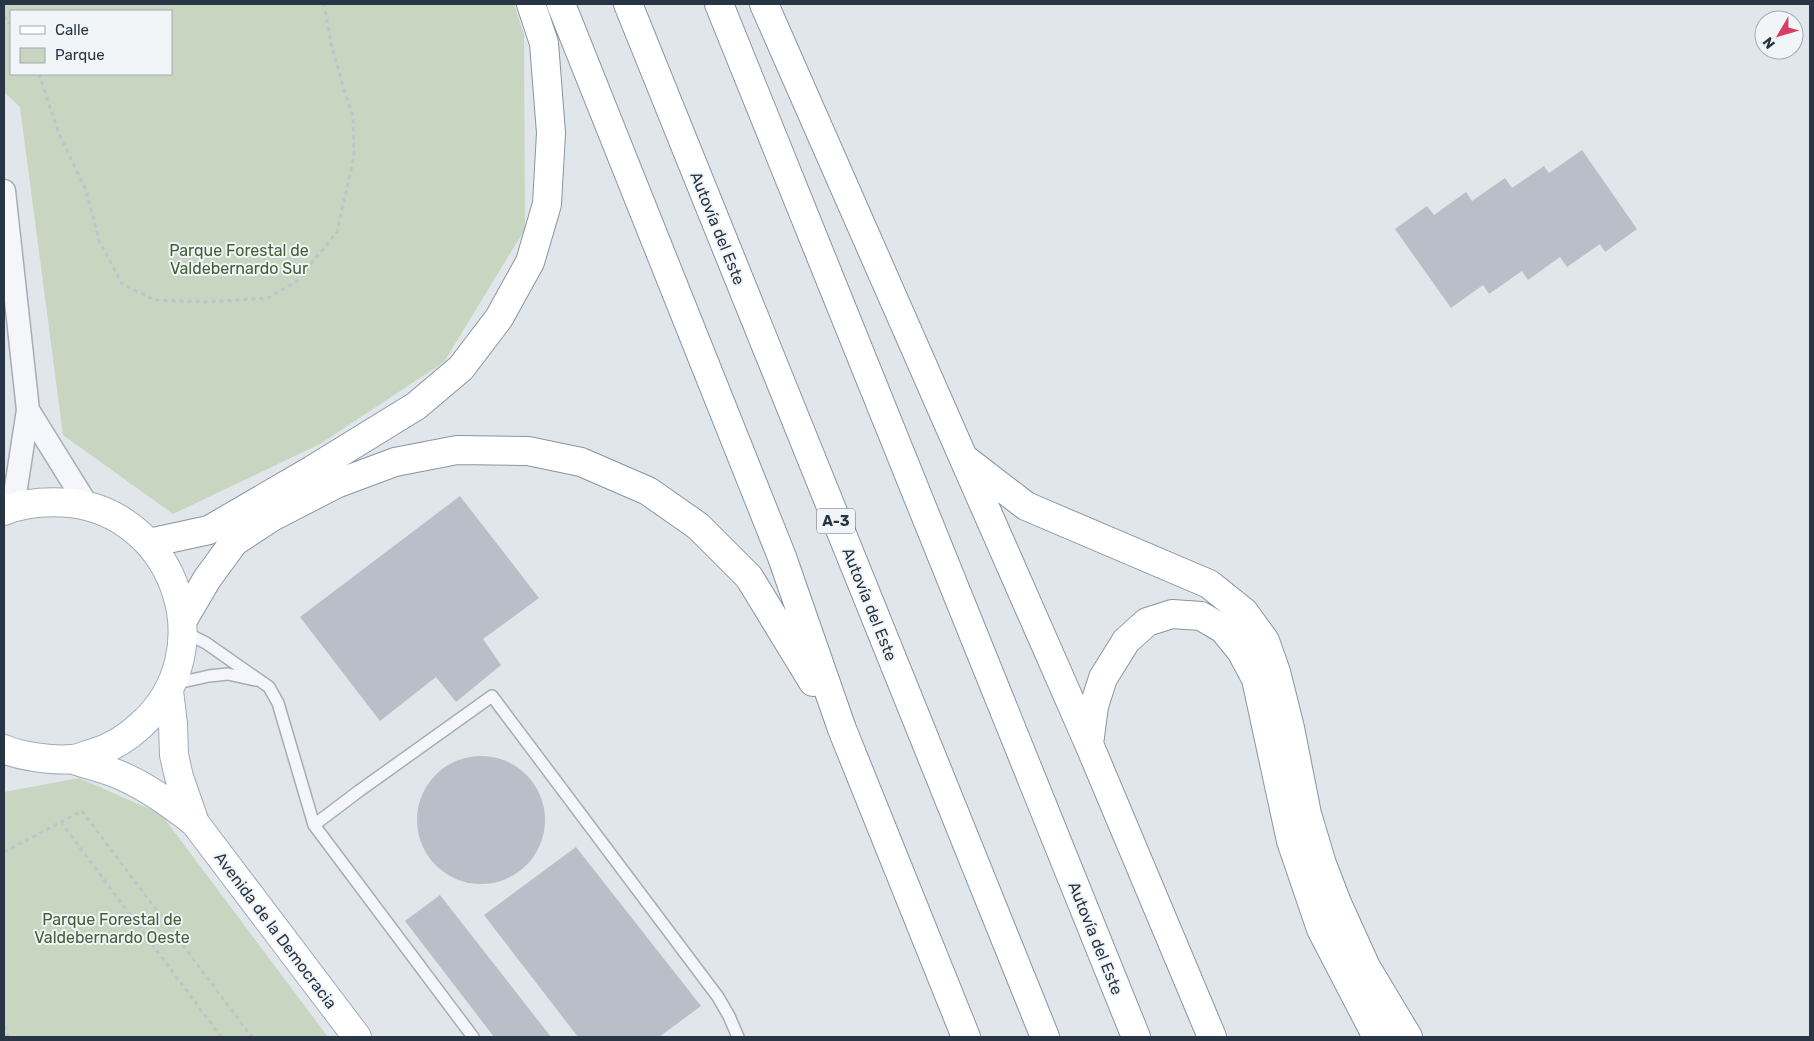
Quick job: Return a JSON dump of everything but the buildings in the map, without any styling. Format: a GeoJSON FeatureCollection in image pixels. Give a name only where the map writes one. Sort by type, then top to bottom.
{"type":"FeatureCollection","features":[{"type":"Feature","properties":{"kind":"main road"},"geometry":{"type":"LineString","coordinates":[[149,543],[209,530],[354,445],[416,406],[461,368],[499,318],[530,262],[547,204],[551,132],[544,43],[530,4]]}},
{"type":"Feature","properties":{"kind":"main road"},"geometry":{"type":"LineString","coordinates":[[561,4],[782,557],[842,730],[966,1037]]}},
{"type":"Feature","properties":{"kind":"main road","name":"Autovía del Este"},"geometry":{"type":"LineString","coordinates":[[628,4],[1045,1037]]}},
{"type":"Feature","properties":{"kind":"main road","name":"Autovía del Este"},"geometry":{"type":"LineString","coordinates":[[720,4],[1136,1037]]}},
{"type":"Feature","properties":{"kind":"main road"},"geometry":{"type":"LineString","coordinates":[[764,4],[1089,744],[1212,1037]]}},
{"type":"Feature","properties":{"kind":"main road"},"geometry":{"type":"LineString","coordinates":[[183,626],[207,579],[234,542],[272,517],[336,484],[395,462],[457,450],[528,452],[590,465],[648,491],[698,526],[749,577],[842,730]]}},
{"type":"Feature","properties":{"kind":"main road"},"geometry":{"type":"LineString","coordinates":[[962,457],[1026,506],[1209,584],[1244,612],[1265,641],[1276,672],[1290,728],[1307,814],[1331,887],[1366,967],[1408,1037]]}},
{"type":"Feature","properties":{"kind":"main road"},"geometry":{"type":"LineString","coordinates":[[6,752],[37,758],[71,759],[106,749],[128,737],[151,716],[170,688],[180,660],[183,626],[178,597],[167,568],[149,543],[121,520],[87,505],[50,501],[8,509]]}},
{"type":"Feature","properties":{"kind":"main road"},"geometry":{"type":"LineString","coordinates":[[1089,744],[1094,706],[1103,678],[1126,641],[1147,622],[1172,614],[1201,616],[1223,629],[1241,651],[1256,679],[1291,840],[1321,929],[1377,1037]]}},
{"type":"Feature","properties":{"kind":"main road","name":"Avenida de la Democracia"},"geometry":{"type":"LineString","coordinates":[[170,688],[174,755],[179,777],[195,823]]}},
{"type":"Feature","properties":{"kind":"main road","name":"Avenida de la Democracia"},"geometry":{"type":"LineString","coordinates":[[71,759],[113,772],[148,790],[175,806],[195,823],[357,1037]]}},
{"type":"Feature","properties":{"kind":"street"},"geometry":{"type":"LineString","coordinates":[[4,191],[28,410],[8,509]]}},
{"type":"Feature","properties":{"kind":"street"},"geometry":{"type":"LineString","coordinates":[[28,410],[87,505]]}},
{"type":"Feature","properties":{"kind":"lane"},"geometry":{"type":"LineString","coordinates":[[183,626],[269,687],[278,703],[314,825],[473,1037]]}},
{"type":"Feature","properties":{"kind":"lane"},"geometry":{"type":"LineString","coordinates":[[170,688],[209,676],[228,674],[259,681]]}},
{"type":"Feature","properties":{"kind":"lane"},"geometry":{"type":"LineString","coordinates":[[314,825],[358,791],[492,696],[718,996],[738,1037]]}},
{"type":"Feature","properties":{"kind":"path"},"geometry":{"type":"LineString","coordinates":[[39,75],[59,134],[86,190],[99,240],[122,284],[155,300],[207,302],[268,298],[297,281],[336,232],[354,156],[354,117],[330,43],[324,4]]}},
{"type":"Feature","properties":{"kind":"path"},"geometry":{"type":"LineString","coordinates":[[4,852],[82,811],[252,1037]]}},
{"type":"Feature","properties":{"kind":"path"},"geometry":{"type":"LineString","coordinates":[[61,822],[221,1037]]}},
{"type":"Feature","properties":{"kind":"path"},"geometry":{"type":"LineString","coordinates":[[4,1026],[8,1037]]}},
{"type":"Feature","properties":{"kind":"green space","name":"Parque Forestal de Valdebernardo Sur"},"geometry":{"type":"Polygon","coordinates":[[[4,4],[514,4],[524,35],[525,229],[444,362],[320,444],[173,514],[63,435],[20,107],[4,92],[4,4]]]}},
{"type":"Feature","properties":{"kind":"green space","name":"Parque Forestal de Valdebernardo Oeste"},"geometry":{"type":"Polygon","coordinates":[[[79,778],[161,814],[328,1037],[4,1037],[4,792],[79,778]]]}}]}
